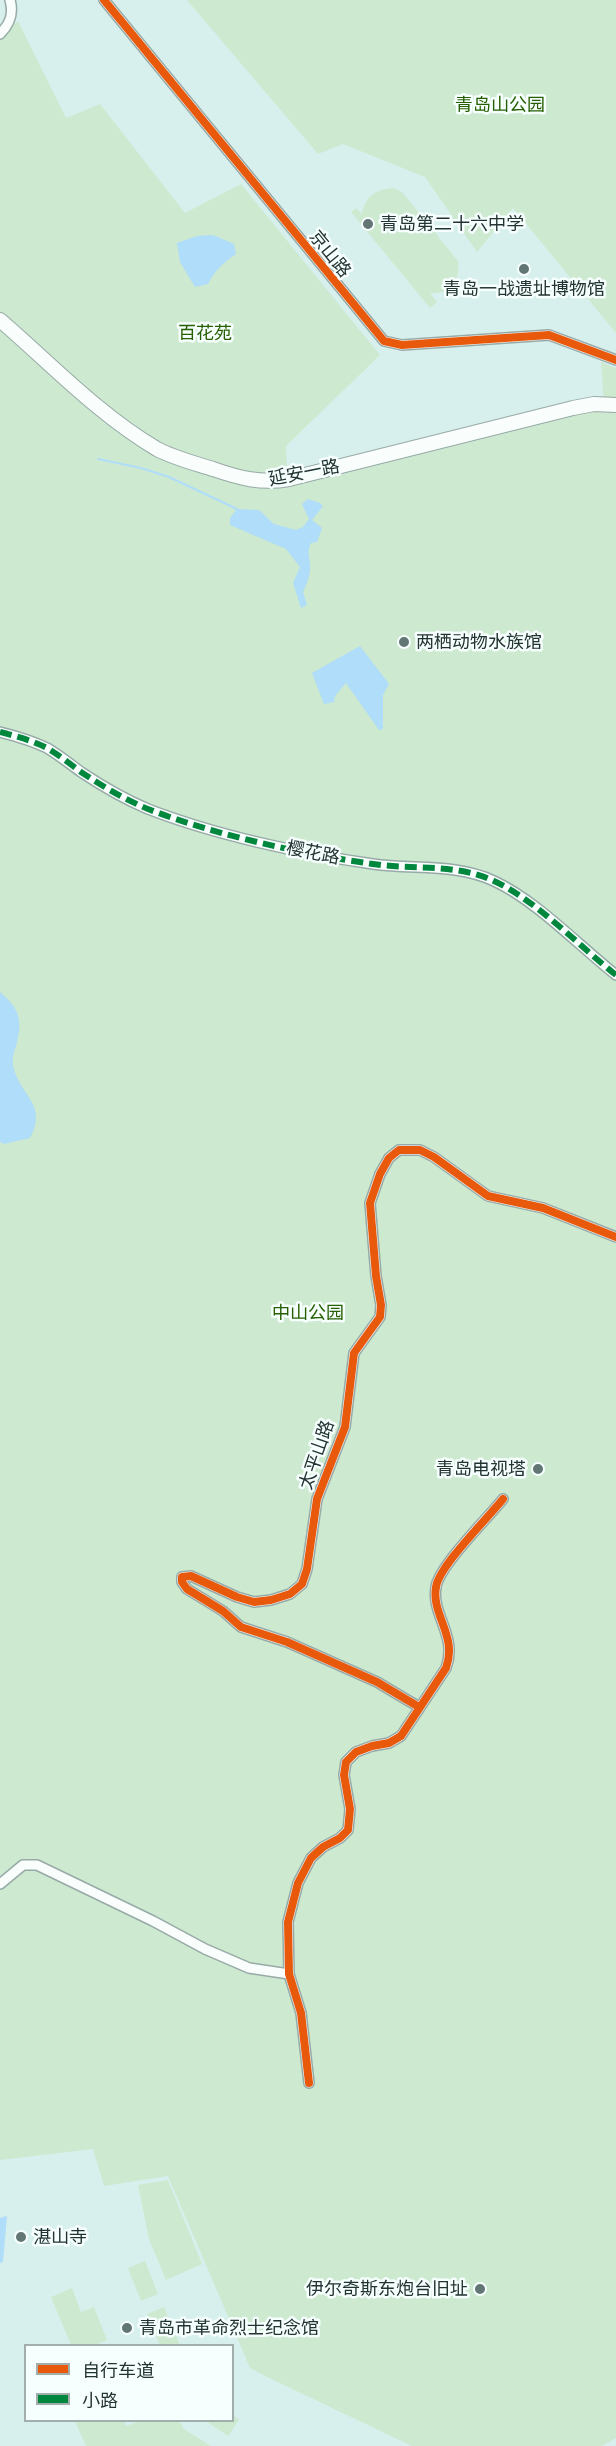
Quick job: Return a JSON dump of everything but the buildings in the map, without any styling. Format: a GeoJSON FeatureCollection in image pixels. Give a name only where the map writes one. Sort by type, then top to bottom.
{"type":"FeatureCollection","features":[{"type":"Feature","properties":{"kind":"main road","name":"延安一路"},"geometry":{"type":"LineString","coordinates":[[0,320],[105,412],[158,450],[234,477],[252,481],[274,482],[289,479],[573,408],[594,404],[616,405]]}},
{"type":"Feature","properties":{"kind":"street"},"geometry":{"type":"LineString","coordinates":[[0,34],[11,19],[10,0]]}},
{"type":"Feature","properties":{"kind":"street","name":"京山路"},"geometry":{"type":"LineString","coordinates":[[104,0],[384,341],[402,345],[549,335],[616,360]]}},
{"type":"Feature","properties":{"kind":"street","name":"樱花路"},"geometry":{"type":"LineString","coordinates":[[0,732],[48,749],[111,792],[139,805],[215,830],[260,843],[302,851],[375,864],[423,866],[469,873],[492,880],[514,892],[547,917],[616,975]]}},
{"type":"Feature","properties":{"kind":"street","name":"太平山路"},"geometry":{"type":"LineString","coordinates":[[419,1707],[377,1682],[287,1642],[241,1627],[224,1611],[187,1588],[182,1582],[182,1577],[191,1576],[237,1597],[254,1602],[290,1594],[302,1584],[307,1569],[317,1500],[345,1427],[354,1353],[380,1317],[381,1305],[376,1276],[370,1203],[380,1174],[390,1158],[399,1150],[420,1150],[434,1157],[488,1196],[543,1208],[616,1237]]}},
{"type":"Feature","properties":{"kind":"street"},"geometry":{"type":"LineString","coordinates":[[309,2083],[301,2013],[289,1974],[288,1922],[298,1883],[311,1858],[348,1830],[350,1823],[344,1775],[346,1762],[356,1752],[389,1743],[401,1736],[446,1668],[450,1657],[449,1639],[437,1604],[436,1587],[444,1569],[503,1499]]}},
{"type":"Feature","properties":{"kind":"street"},"geometry":{"type":"LineString","coordinates":[[0,1884],[23,1865],[37,1864],[205,1949],[249,1968],[289,1974]]}},
{"type":"Feature","properties":{"kind":"green space","name":"青岛山公园"},"geometry":{"type":"Polygon","coordinates":[[[187,0],[616,0],[616,333],[513,208],[477,252],[425,177],[343,144],[318,154],[187,0]]]}},
{"type":"Feature","properties":{"kind":"green space","name":"中山公园"},"geometry":{"type":"Polygon","coordinates":[[[18,21],[66,118],[100,104],[185,213],[241,184],[380,355],[286,446],[287,469],[290,476],[604,404],[601,362],[616,368],[616,2438],[602,2446],[412,2446],[250,2368],[168,2176],[104,2186],[93,2149],[0,2160],[0,38],[18,21]]]}},
{"type":"Feature","properties":{"kind":"green space"},"geometry":{"type":"Polygon","coordinates":[[[394,188],[403,193],[458,261],[458,274],[452,285],[443,292],[430,293],[437,302],[430,308],[351,212],[356,208],[362,214],[366,202],[372,195],[394,188]]]}},
{"type":"Feature","properties":{"kind":"green space"},"geometry":{"type":"Polygon","coordinates":[[[168,2180],[202,2264],[166,2280],[149,2239],[138,2185],[168,2180]]]}},
{"type":"Feature","properties":{"kind":"green space"},"geometry":{"type":"Polygon","coordinates":[[[145,2261],[158,2294],[141,2301],[128,2268],[145,2261]]]}},
{"type":"Feature","properties":{"kind":"green space"},"geometry":{"type":"Polygon","coordinates":[[[72,2288],[81,2312],[94,2307],[107,2340],[97,2344],[71,2344],[51,2297],[72,2288]]]}},
{"type":"Feature","properties":{"kind":"green space"},"geometry":{"type":"Polygon","coordinates":[[[164,2307],[180,2344],[160,2344],[147,2314],[164,2307]]]}},
{"type":"Feature","properties":{"kind":"green space"},"geometry":{"type":"Polygon","coordinates":[[[234,2416],[239,2420],[228,2436],[207,2422],[234,2422],[234,2416]]]}},
{"type":"Feature","properties":{"kind":"green space"},"geometry":{"type":"Polygon","coordinates":[[[75,2422],[124,2422],[126,2426],[137,2422],[180,2422],[184,2429],[211,2446],[86,2446],[75,2422]]]}},
{"type":"Feature","properties":{"kind":"water"},"geometry":{"type":"Polygon","coordinates":[[[213,235],[234,244],[236,254],[220,267],[208,284],[195,287],[180,262],[177,243],[197,236],[213,235]]]}},
{"type":"Feature","properties":{"kind":"water"},"geometry":{"type":"Polygon","coordinates":[[[308,499],[323,506],[312,520],[322,528],[317,542],[311,543],[309,548],[310,571],[303,592],[307,605],[301,608],[293,583],[300,567],[286,549],[230,525],[230,518],[237,509],[259,510],[274,524],[296,530],[303,527],[309,519],[302,504],[308,499]]]}},
{"type":"Feature","properties":{"kind":"water"},"geometry":{"type":"Polygon","coordinates":[[[360,646],[389,684],[383,695],[383,729],[379,730],[346,683],[335,696],[334,702],[324,704],[312,673],[360,646]]]}},
{"type":"Feature","properties":{"kind":"water"},"geometry":{"type":"Polygon","coordinates":[[[0,992],[12,1004],[18,1016],[19,1029],[13,1065],[36,1116],[30,1138],[4,1144],[0,1142],[0,992]]]}},
{"type":"Feature","properties":{"kind":"water"},"geometry":{"type":"Polygon","coordinates":[[[7,2216],[3,2262],[0,2263],[0,2218],[7,2216]]]}},
{"type":"Feature","properties":{"kind":"waterway"},"geometry":{"type":"LineString","coordinates":[[98,459],[141,468],[169,477],[237,509]]}},
{"type":"Feature","properties":{"kind":"marked path"},"geometry":{"type":"LineString","coordinates":[[0,732],[47,748],[122,797],[148,809],[201,827],[259,843],[346,860],[388,866],[450,869],[480,875],[526,900],[616,975]]}},
{"type":"Feature","properties":{"kind":"cycle path"},"geometry":{"type":"LineString","coordinates":[[104,0],[384,341],[402,345],[549,335],[616,360]]}},
{"type":"Feature","properties":{"kind":"cycle path"},"geometry":{"type":"LineString","coordinates":[[419,1707],[377,1682],[287,1642],[241,1627],[223,1611],[187,1589],[182,1582],[182,1577],[191,1576],[237,1597],[254,1602],[290,1594],[302,1584],[307,1569],[317,1499],[345,1427],[354,1353],[380,1317],[381,1305],[376,1276],[370,1203],[380,1174],[389,1158],[399,1150],[420,1150],[434,1157],[488,1196],[543,1208],[616,1237]]}},
{"type":"Feature","properties":{"kind":"cycle path"},"geometry":{"type":"LineString","coordinates":[[309,2083],[301,2013],[289,1974],[288,1922],[298,1883],[311,1858],[348,1830],[350,1809],[344,1775],[346,1762],[356,1752],[389,1743],[401,1736],[446,1668],[449,1646],[435,1597],[439,1578],[455,1555],[503,1499]]}},
{"type":"Feature","properties":{"kind":"place","name":"青岛第二十六中学"},"geometry":{"type":"Point","coordinates":[368,224]}},
{"type":"Feature","properties":{"kind":"place","name":"青岛一战遗址博物馆"},"geometry":{"type":"Point","coordinates":[524,269]}},
{"type":"Feature","properties":{"kind":"place","name":"两栖动物水族馆"},"geometry":{"type":"Point","coordinates":[404,642]}},
{"type":"Feature","properties":{"kind":"place","name":"青岛电视塔"},"geometry":{"type":"Point","coordinates":[538,1469]}},
{"type":"Feature","properties":{"kind":"place","name":"湛山寺"},"geometry":{"type":"Point","coordinates":[21,2237]}},
{"type":"Feature","properties":{"kind":"place","name":"伊尔奇斯东炮台旧址"},"geometry":{"type":"Point","coordinates":[480,2289]}},
{"type":"Feature","properties":{"kind":"place","name":"青岛市革命烈士纪念馆"},"geometry":{"type":"Point","coordinates":[127,2328]}},
{"type":"Feature","properties":{"kind":"park label","name":"百花苑"},"geometry":{"type":"Point","coordinates":[205,333]}}]}
